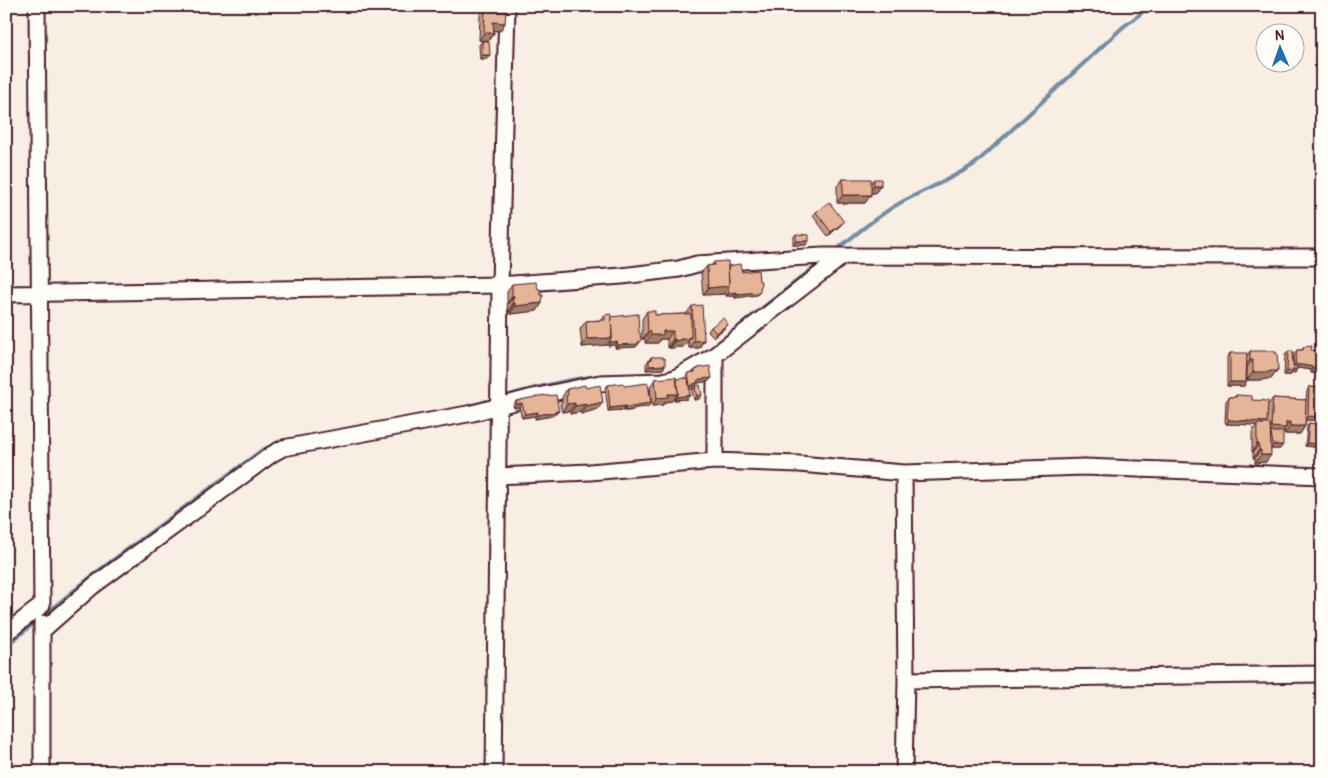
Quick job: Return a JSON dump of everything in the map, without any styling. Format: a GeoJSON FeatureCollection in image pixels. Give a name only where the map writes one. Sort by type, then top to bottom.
{"type":"FeatureCollection","features":[{"type":"Feature","properties":{"kind":"street"},"geometry":{"type":"LineString","coordinates":[[36,6],[42,772]]}},
{"type":"Feature","properties":{"kind":"street"},"geometry":{"type":"LineString","coordinates":[[494,772],[500,285],[507,6]]}},
{"type":"Feature","properties":{"kind":"street"},"geometry":{"type":"LineString","coordinates":[[6,294],[500,285],[622,276],[679,269],[697,264],[833,256],[1322,257]]}},
{"type":"Feature","properties":{"kind":"street"},"geometry":{"type":"LineString","coordinates":[[6,633],[42,617],[94,586],[272,454],[284,448],[463,415],[499,400],[533,397],[600,383],[675,378],[715,355],[833,256]]}},
{"type":"Feature","properties":{"kind":"street"},"geometry":{"type":"LineString","coordinates":[[715,355],[715,461]]}},
{"type":"Feature","properties":{"kind":"street"},"geometry":{"type":"LineString","coordinates":[[498,476],[590,472],[715,461],[799,464],[904,473],[1084,467],[1322,476]]}},
{"type":"Feature","properties":{"kind":"street"},"geometry":{"type":"LineString","coordinates":[[904,473],[906,680],[904,772]]}},
{"type":"Feature","properties":{"kind":"street"},"geometry":{"type":"LineString","coordinates":[[906,680],[1322,674]]}},
{"type":"Feature","properties":{"kind":"building"},"geometry":{"type":"Polygon","coordinates":[[[485,7],[492,7],[493,11],[506,11],[505,23],[493,22],[494,33],[484,33],[485,7]]]}},
{"type":"Feature","properties":{"kind":"building"},"geometry":{"type":"Polygon","coordinates":[[[482,41],[489,41],[490,55],[482,55],[482,41]]]}},
{"type":"Feature","properties":{"kind":"building"},"geometry":{"type":"Polygon","coordinates":[[[843,179],[871,179],[871,195],[843,195],[843,179]]]}},
{"type":"Feature","properties":{"kind":"building"},"geometry":{"type":"Polygon","coordinates":[[[874,179],[881,179],[881,185],[874,185],[874,179]]]}},
{"type":"Feature","properties":{"kind":"building"},"geometry":{"type":"Polygon","coordinates":[[[829,202],[844,222],[831,232],[816,212],[829,202]]]}},
{"type":"Feature","properties":{"kind":"building"},"geometry":{"type":"Polygon","coordinates":[[[796,234],[809,235],[809,241],[796,241],[796,234]]]}},
{"type":"Feature","properties":{"kind":"building"},"geometry":{"type":"Polygon","coordinates":[[[728,261],[729,286],[708,288],[707,266],[714,265],[714,262],[728,261]]]}},
{"type":"Feature","properties":{"kind":"building"},"geometry":{"type":"Polygon","coordinates":[[[740,264],[742,272],[758,270],[759,281],[761,281],[760,292],[729,293],[728,266],[740,264]]]}},
{"type":"Feature","properties":{"kind":"building"},"geometry":{"type":"Polygon","coordinates":[[[536,282],[541,295],[543,295],[542,303],[515,306],[512,298],[514,296],[512,296],[512,284],[536,282]]]}},
{"type":"Feature","properties":{"kind":"building"},"geometry":{"type":"Polygon","coordinates":[[[702,305],[704,340],[694,341],[692,306],[702,305]]]}},
{"type":"Feature","properties":{"kind":"building"},"geometry":{"type":"Polygon","coordinates":[[[647,311],[655,311],[655,315],[691,314],[691,337],[675,341],[673,339],[673,331],[663,331],[663,335],[651,335],[650,331],[648,332],[647,311]]]}},
{"type":"Feature","properties":{"kind":"building"},"geometry":{"type":"Polygon","coordinates":[[[611,314],[612,338],[587,339],[586,321],[605,320],[605,315],[611,314]]]}},
{"type":"Feature","properties":{"kind":"building"},"geometry":{"type":"Polygon","coordinates":[[[638,314],[641,341],[638,344],[618,345],[617,342],[611,342],[611,317],[638,314]]]}},
{"type":"Feature","properties":{"kind":"building"},"geometry":{"type":"Polygon","coordinates":[[[723,318],[728,324],[716,333],[711,327],[723,318]]]}},
{"type":"Feature","properties":{"kind":"building"},"geometry":{"type":"Polygon","coordinates":[[[1312,346],[1311,350],[1322,351],[1321,370],[1295,364],[1297,350],[1303,350],[1304,347],[1312,346]]]}},
{"type":"Feature","properties":{"kind":"building"},"geometry":{"type":"Polygon","coordinates":[[[1250,351],[1275,351],[1277,353],[1277,371],[1253,372],[1253,360],[1250,360],[1250,351]]]}},
{"type":"Feature","properties":{"kind":"building"},"geometry":{"type":"Polygon","coordinates":[[[1288,351],[1293,351],[1293,366],[1298,367],[1293,369],[1293,372],[1287,371],[1288,351]]]}},
{"type":"Feature","properties":{"kind":"building"},"geometry":{"type":"Polygon","coordinates":[[[1230,353],[1247,353],[1246,382],[1230,382],[1230,353]]]}},
{"type":"Feature","properties":{"kind":"building"},"geometry":{"type":"Polygon","coordinates":[[[651,357],[665,358],[665,365],[649,366],[651,357]]]}},
{"type":"Feature","properties":{"kind":"building"},"geometry":{"type":"Polygon","coordinates":[[[710,366],[712,378],[700,379],[693,386],[690,386],[688,373],[695,372],[698,368],[710,366]]]}},
{"type":"Feature","properties":{"kind":"building"},"geometry":{"type":"Polygon","coordinates":[[[676,377],[678,394],[668,394],[668,397],[657,398],[655,379],[676,377]]]}},
{"type":"Feature","properties":{"kind":"building"},"geometry":{"type":"Polygon","coordinates":[[[688,378],[690,395],[677,397],[677,379],[688,378]]]}},
{"type":"Feature","properties":{"kind":"building"},"geometry":{"type":"Polygon","coordinates":[[[623,383],[624,386],[648,383],[651,403],[632,407],[610,408],[608,385],[623,383]]]}},
{"type":"Feature","properties":{"kind":"building"},"geometry":{"type":"Polygon","coordinates":[[[585,385],[586,388],[600,385],[603,402],[586,406],[586,404],[575,406],[575,403],[567,404],[567,389],[585,385]]]}},
{"type":"Feature","properties":{"kind":"building"},"geometry":{"type":"Polygon","coordinates":[[[700,385],[702,395],[697,396],[695,386],[700,385]]]}},
{"type":"Feature","properties":{"kind":"building"},"geometry":{"type":"Polygon","coordinates":[[[1309,387],[1322,388],[1322,417],[1308,416],[1309,387]]]}},
{"type":"Feature","properties":{"kind":"building"},"geometry":{"type":"Polygon","coordinates":[[[544,395],[556,395],[559,411],[538,415],[538,412],[525,414],[522,403],[516,404],[516,401],[544,395]]]}},
{"type":"Feature","properties":{"kind":"building"},"geometry":{"type":"Polygon","coordinates":[[[1236,395],[1252,396],[1252,400],[1268,401],[1267,422],[1229,420],[1227,418],[1229,397],[1236,397],[1236,395]]]}},
{"type":"Feature","properties":{"kind":"building"},"geometry":{"type":"Polygon","coordinates":[[[1273,398],[1306,400],[1305,426],[1290,426],[1290,422],[1286,422],[1286,428],[1271,427],[1273,398]]]}},
{"type":"Feature","properties":{"kind":"building"},"geometry":{"type":"Polygon","coordinates":[[[1309,423],[1322,425],[1322,444],[1307,443],[1309,423]]]}},
{"type":"Feature","properties":{"kind":"building"},"geometry":{"type":"Polygon","coordinates":[[[1257,424],[1270,424],[1271,455],[1261,455],[1259,444],[1257,444],[1257,424]]]}},
{"type":"Feature","properties":{"kind":"building"},"geometry":{"type":"Polygon","coordinates":[[[1271,432],[1283,432],[1283,445],[1273,445],[1271,432]]]}},
{"type":"Feature","properties":{"kind":"waterway"},"geometry":{"type":"LineString","coordinates":[[835,251],[891,208],[976,163],[1123,27],[1151,6]]}},
{"type":"Feature","properties":{"kind":"waterway"},"geometry":{"type":"LineString","coordinates":[[705,353],[821,262]]}},
{"type":"Feature","properties":{"kind":"waterway"},"geometry":{"type":"LineString","coordinates":[[502,397],[576,379],[621,375]]}},
{"type":"Feature","properties":{"kind":"waterway"},"geometry":{"type":"LineString","coordinates":[[466,407],[496,399]]}},
{"type":"Feature","properties":{"kind":"waterway"},"geometry":{"type":"LineString","coordinates":[[6,646],[98,571],[262,450],[276,444]]}}]}
